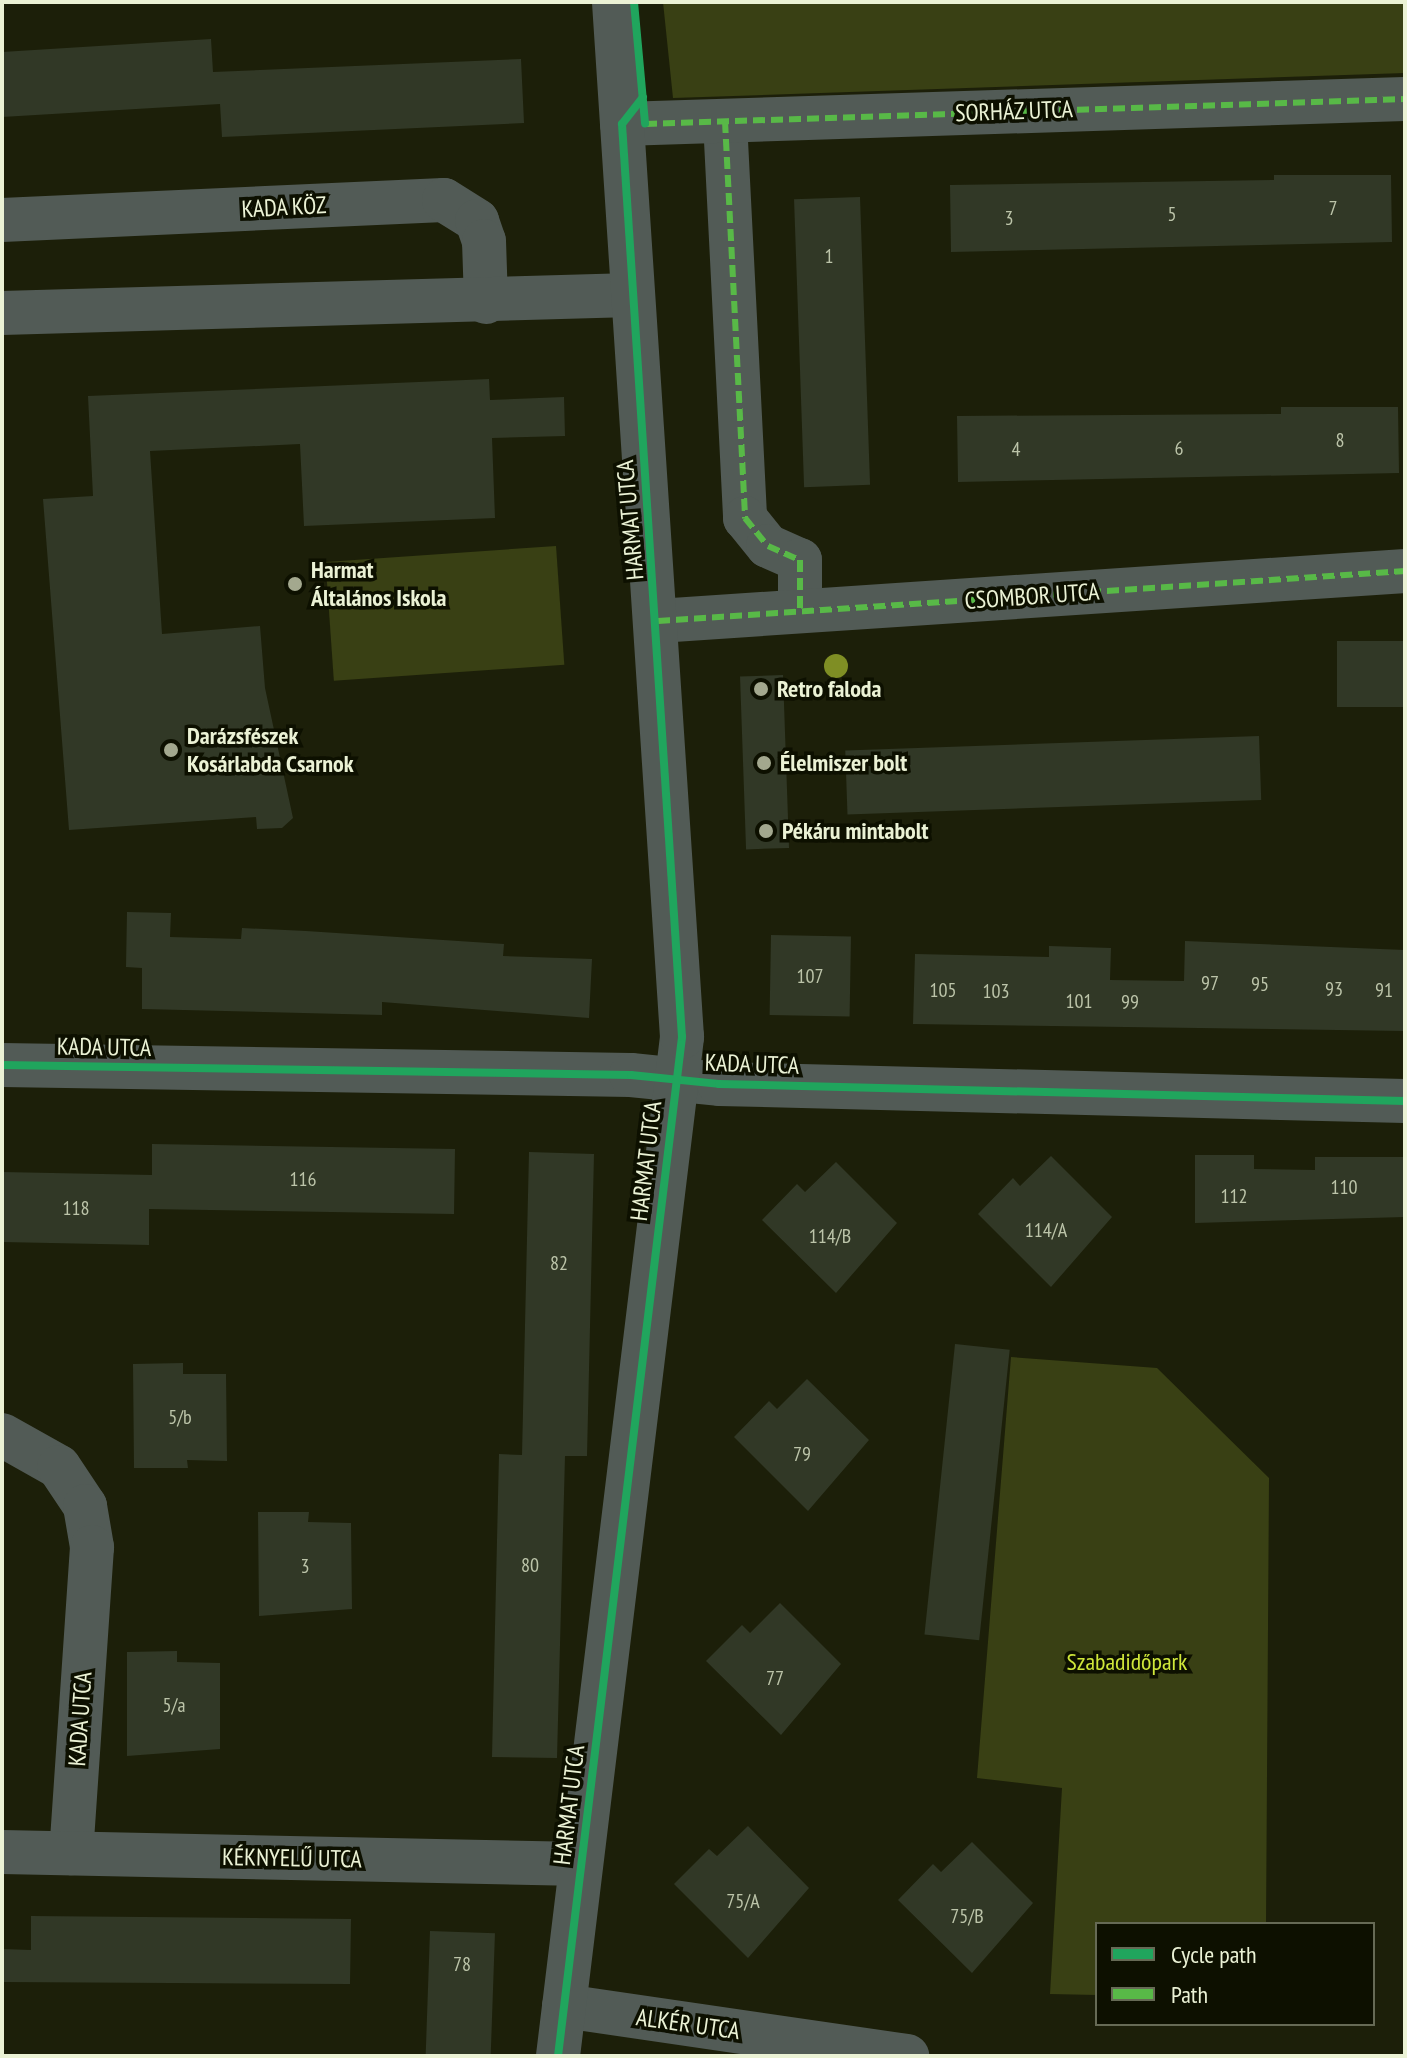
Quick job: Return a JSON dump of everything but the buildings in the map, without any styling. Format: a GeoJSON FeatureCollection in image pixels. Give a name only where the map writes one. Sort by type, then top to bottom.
{"type":"FeatureCollection","features":[{"type":"Feature","properties":{"kind":"street","name":"HARMAT UTCA"},"geometry":{"type":"LineString","coordinates":[[558,2056],[682,1037],[658,621],[632,295],[614,2]]}},
{"type":"Feature","properties":{"kind":"street","name":"SORHÁZ UTCA"},"geometry":{"type":"LineString","coordinates":[[622,124],[1405,99]]}},
{"type":"Feature","properties":{"kind":"street"},"geometry":{"type":"LineString","coordinates":[[725,121],[745,518],[768,546],[800,560],[800,611]]}},
{"type":"Feature","properties":{"kind":"street","name":"KADA KÖZ"},"geometry":{"type":"LineString","coordinates":[[2,220],[444,200],[477,221],[484,241],[486,302]]}},
{"type":"Feature","properties":{"kind":"street"},"geometry":{"type":"LineString","coordinates":[[2,313],[486,302],[632,295]]}},
{"type":"Feature","properties":{"kind":"street","name":"CSOMBOR UTCA"},"geometry":{"type":"LineString","coordinates":[[658,621],[1405,571]]}},
{"type":"Feature","properties":{"kind":"street","name":"KADA UTCA"},"geometry":{"type":"LineString","coordinates":[[2,1065],[631,1075],[677,1081],[1405,1101]]}},
{"type":"Feature","properties":{"kind":"street","name":"KADA UTCA"},"geometry":{"type":"LineString","coordinates":[[2,1435],[59,1467],[85,1506],[92,1547],[71,1853]]}},
{"type":"Feature","properties":{"kind":"street","name":"KÉKNYELŰ UTCA"},"geometry":{"type":"LineString","coordinates":[[2,1852],[581,1864]]}},
{"type":"Feature","properties":{"kind":"street","name":"ALKÉR UTCA"},"geometry":{"type":"LineString","coordinates":[[564,2006],[907,2056]]}},
{"type":"Feature","properties":{"kind":"green space"},"geometry":{"type":"Polygon","coordinates":[[[663,2],[1405,2],[1405,73],[673,98],[663,2]]]}},
{"type":"Feature","properties":{"kind":"green space"},"geometry":{"type":"Polygon","coordinates":[[[556,546],[564,665],[334,681],[326,562],[556,546]]]}},
{"type":"Feature","properties":{"kind":"green space","name":"Szabadidőpark"},"geometry":{"type":"Polygon","coordinates":[[[1011,1357],[1157,1368],[1269,1478],[1266,1922],[1095,1922],[1095,1995],[1050,1994],[1062,1788],[977,1778],[1011,1357]]]}},
{"type":"Feature","properties":{"kind":"marked path"},"geometry":{"type":"LineString","coordinates":[[645,124],[1405,99]]}},
{"type":"Feature","properties":{"kind":"marked path"},"geometry":{"type":"LineString","coordinates":[[725,121],[745,518],[768,546],[800,560],[800,611]]}},
{"type":"Feature","properties":{"kind":"marked path"},"geometry":{"type":"LineString","coordinates":[[658,621],[1405,571]]}},
{"type":"Feature","properties":{"kind":"cycle path"},"geometry":{"type":"LineString","coordinates":[[634,2],[645,124]]}},
{"type":"Feature","properties":{"kind":"cycle path"},"geometry":{"type":"LineString","coordinates":[[558,2056],[682,1037],[622,124],[643,97]]}},
{"type":"Feature","properties":{"kind":"cycle path"},"geometry":{"type":"LineString","coordinates":[[2,1065],[631,1075],[719,1084],[1405,1101]]}},
{"type":"Feature","properties":{"kind":"place","name":"Harmat Általános Iskola"},"geometry":{"type":"Point","coordinates":[295,584]}},
{"type":"Feature","properties":{"kind":"place","name":"Retro faloda"},"geometry":{"type":"Point","coordinates":[761,689]}},
{"type":"Feature","properties":{"kind":"place","name":"Darázsfészek Kosárlabda Csarnok"},"geometry":{"type":"Point","coordinates":[171,750]}},
{"type":"Feature","properties":{"kind":"place","name":"Élelmiszer bolt"},"geometry":{"type":"Point","coordinates":[764,763]}},
{"type":"Feature","properties":{"kind":"place","name":"Pékáru mintabolt"},"geometry":{"type":"Point","coordinates":[766,831]}}]}
